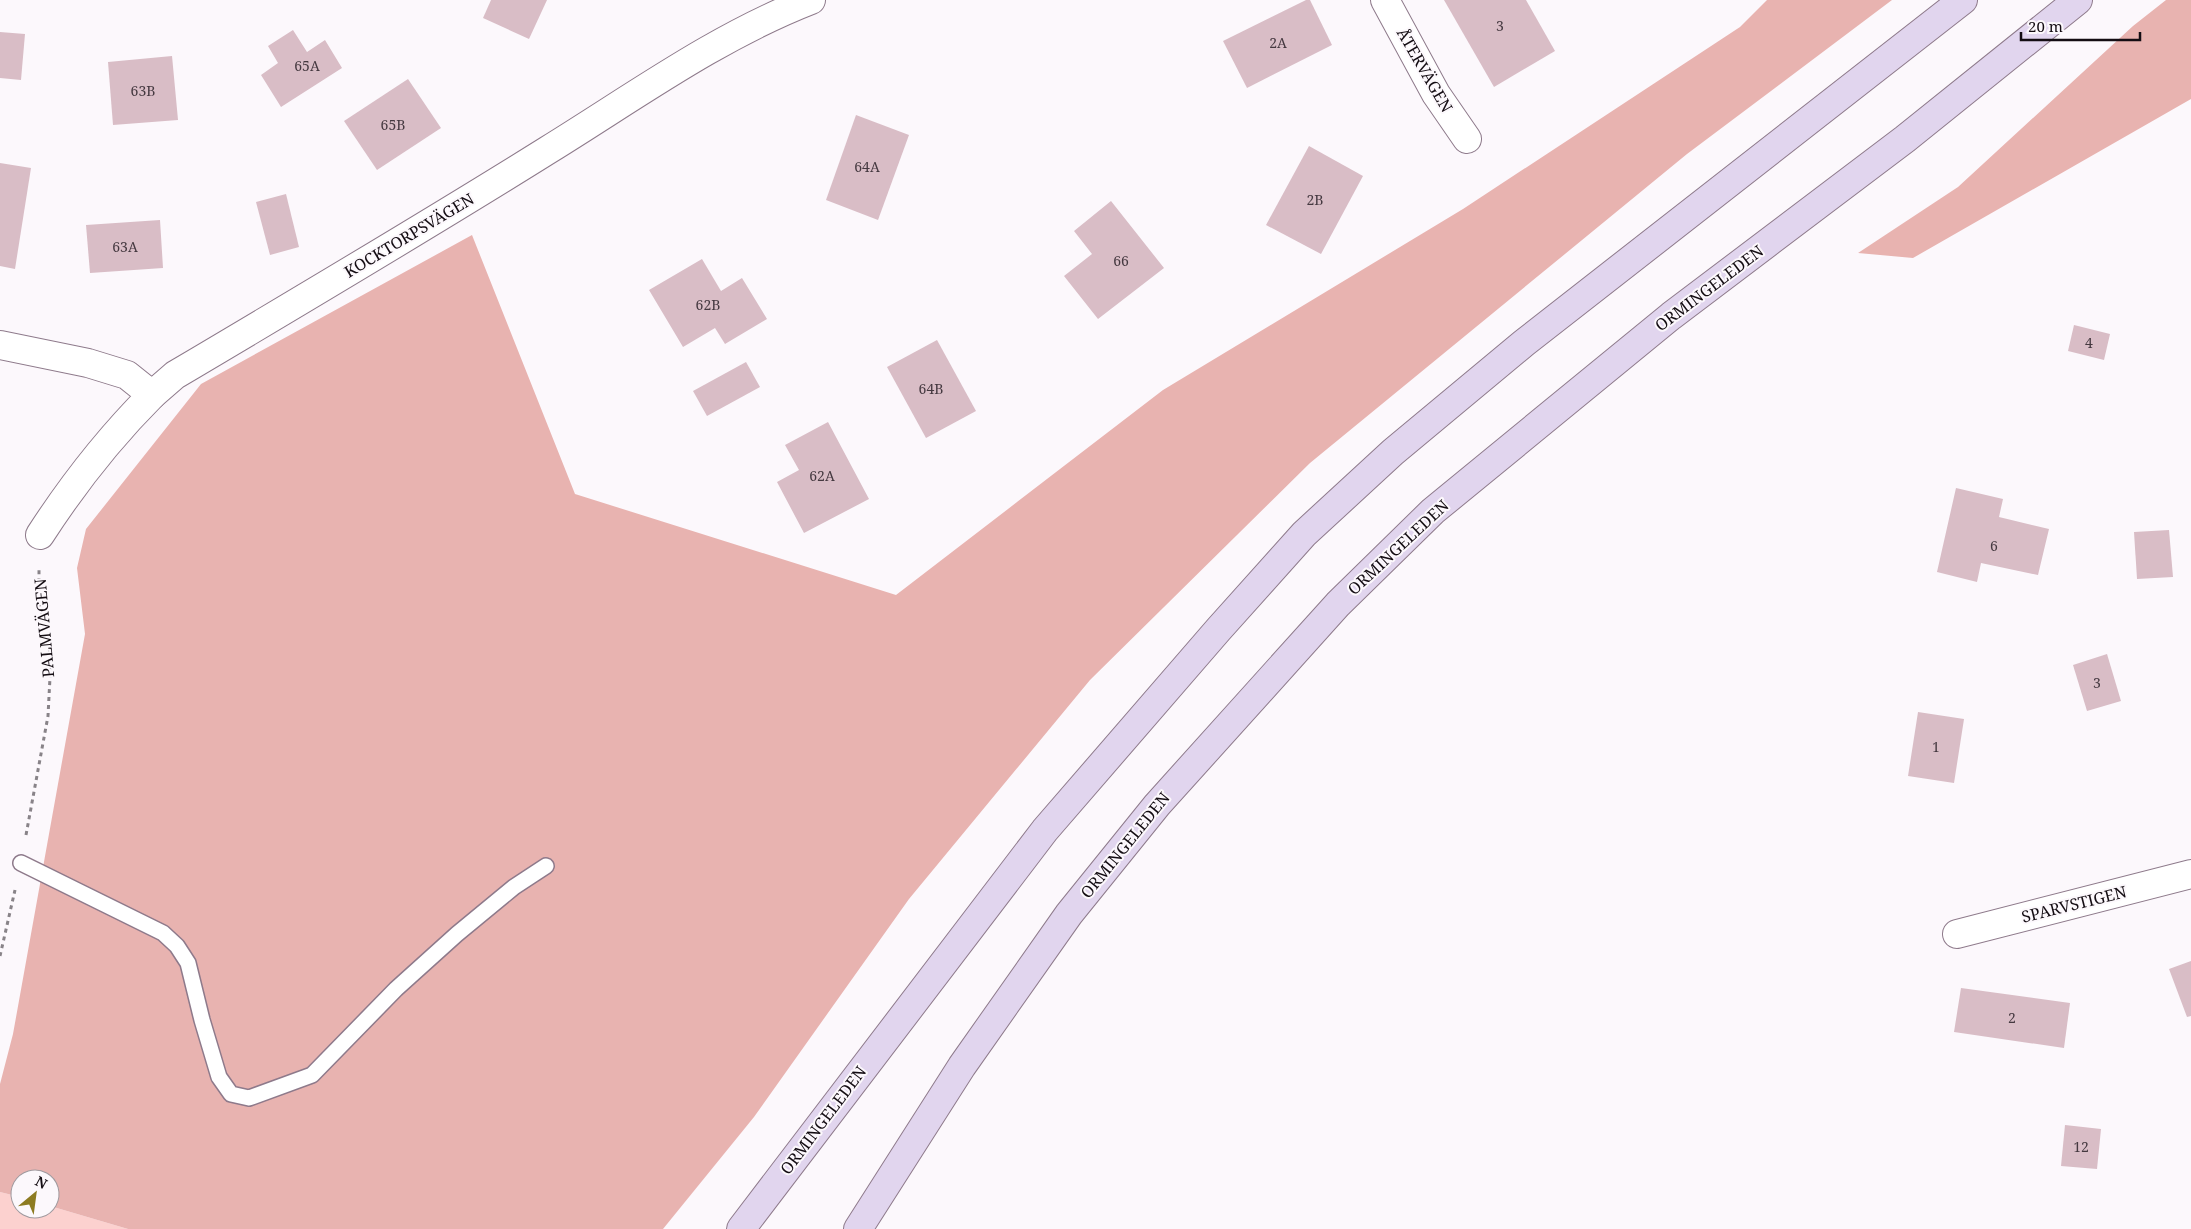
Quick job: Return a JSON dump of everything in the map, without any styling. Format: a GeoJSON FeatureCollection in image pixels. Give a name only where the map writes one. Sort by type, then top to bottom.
{"type":"FeatureCollection","features":[{"type":"Feature","properties":{"kind":"main road","name":"ORMINGELEDEN"},"geometry":{"type":"LineString","coordinates":[[741,1229],[1045,830],[1218,630],[1304,534],[1393,452],[1524,343],[1963,0]]}},
{"type":"Feature","properties":{"kind":"main road","name":"ORMINGELEDEN"},"geometry":{"type":"LineString","coordinates":[[858,1229],[962,1066],[1069,914],[1157,805],[1338,604],[1433,511],[1663,322],[1905,140],[2078,0]]}},
{"type":"Feature","properties":{"kind":"street","name":"KOCKTORPSVÄGEN"},"geometry":{"type":"LineString","coordinates":[[152,395],[175,375],[425,226],[716,44],[773,14],[810,0]]}},
{"type":"Feature","properties":{"kind":"street","name":"ÅTERVÄGEN"},"geometry":{"type":"LineString","coordinates":[[1385,0],[1436,94],[1467,139]]}},
{"type":"Feature","properties":{"kind":"street"},"geometry":{"type":"LineString","coordinates":[[0,345],[88,363],[127,375],[152,395],[116,432],[70,489],[40,535]]}},
{"type":"Feature","properties":{"kind":"street","name":"SPARVSTIGEN"},"geometry":{"type":"LineString","coordinates":[[1957,934],[2191,874]]}},
{"type":"Feature","properties":{"kind":"lane"},"geometry":{"type":"LineString","coordinates":[[21,863],[163,933],[177,946],[188,962],[202,1020],[219,1077],[231,1094],[249,1098],[312,1075],[396,989],[457,934],[514,887],[546,866]]}},
{"type":"Feature","properties":{"kind":"path","name":"PALMVÄGEN"},"geometry":{"type":"LineString","coordinates":[[0,956],[21,863],[48,716],[50,658],[39,598],[40,535]]}},
{"type":"Feature","properties":{"kind":"shaded area"},"geometry":{"type":"Polygon","coordinates":[[[1767,0],[1892,0],[1687,154],[1310,463],[1090,680],[909,899],[754,1117],[663,1229],[128,1229],[60,1209],[60,1169],[10,1169],[10,1194],[0,1192],[0,1084],[13,1034],[85,634],[77,568],[86,529],[201,384],[472,235],[575,494],[896,595],[1163,390],[1463,209],[1740,27],[1767,0]]]}},
{"type":"Feature","properties":{"kind":"shaded area"},"geometry":{"type":"Polygon","coordinates":[[[2166,0],[2191,0],[2191,99],[1913,258],[1858,253],[1958,187],[2133,26],[2166,0]]]}},
{"type":"Feature","properties":{"kind":"shaded area"},"geometry":{"type":"Polygon","coordinates":[[[0,1192],[10,1194],[10,1219],[60,1219],[60,1209],[128,1229],[0,1229],[0,1192]]]}},
{"type":"Feature","properties":{"kind":"building"},"geometry":{"type":"Polygon","coordinates":[[[491,0],[547,0],[529,39],[483,18],[491,0]]]}},
{"type":"Feature","properties":{"kind":"building"},"geometry":{"type":"Polygon","coordinates":[[[1306,0],[1310,0],[1332,45],[1247,88],[1223,41],[1306,0]]]}},
{"type":"Feature","properties":{"kind":"building"},"geometry":{"type":"Polygon","coordinates":[[[1444,0],[1526,0],[1555,51],[1494,87],[1444,0]]]}},
{"type":"Feature","properties":{"kind":"building"},"geometry":{"type":"Polygon","coordinates":[[[293,30],[307,52],[325,40],[342,68],[281,107],[261,75],[278,63],[268,46],[293,30]]]}},
{"type":"Feature","properties":{"kind":"building"},"geometry":{"type":"Polygon","coordinates":[[[0,32],[25,34],[21,80],[0,78],[0,32]]]}},
{"type":"Feature","properties":{"kind":"building"},"geometry":{"type":"Polygon","coordinates":[[[172,56],[178,120],[113,125],[108,62],[172,56]]]}},
{"type":"Feature","properties":{"kind":"building"},"geometry":{"type":"Polygon","coordinates":[[[408,79],[441,128],[377,170],[344,121],[408,79]]]}},
{"type":"Feature","properties":{"kind":"building"},"geometry":{"type":"Polygon","coordinates":[[[856,115],[909,135],[878,220],[826,200],[856,115]]]}},
{"type":"Feature","properties":{"kind":"building"},"geometry":{"type":"Polygon","coordinates":[[[1309,146],[1363,176],[1321,254],[1266,225],[1309,146]]]}},
{"type":"Feature","properties":{"kind":"building"},"geometry":{"type":"Polygon","coordinates":[[[0,163],[31,168],[15,269],[0,266],[0,163]]]}},
{"type":"Feature","properties":{"kind":"building"},"geometry":{"type":"Polygon","coordinates":[[[286,194],[299,247],[270,255],[256,202],[286,194]]]}},
{"type":"Feature","properties":{"kind":"building"},"geometry":{"type":"Polygon","coordinates":[[[1111,201],[1164,268],[1098,319],[1064,276],[1092,254],[1074,231],[1111,201]]]}},
{"type":"Feature","properties":{"kind":"building"},"geometry":{"type":"Polygon","coordinates":[[[160,220],[163,268],[90,273],[86,225],[160,220]]]}},
{"type":"Feature","properties":{"kind":"building"},"geometry":{"type":"Polygon","coordinates":[[[702,259],[721,291],[742,278],[767,319],[725,344],[715,328],[683,347],[649,290],[702,259]]]}},
{"type":"Feature","properties":{"kind":"building"},"geometry":{"type":"Polygon","coordinates":[[[2074,325],[2110,334],[2104,360],[2068,351],[2074,325]]]}},
{"type":"Feature","properties":{"kind":"building"},"geometry":{"type":"Polygon","coordinates":[[[937,340],[976,411],[926,438],[887,367],[937,340]]]}},
{"type":"Feature","properties":{"kind":"building"},"geometry":{"type":"Polygon","coordinates":[[[746,362],[760,387],[707,416],[693,391],[746,362]]]}},
{"type":"Feature","properties":{"kind":"building"},"geometry":{"type":"Polygon","coordinates":[[[828,422],[869,499],[804,533],[777,482],[799,470],[785,445],[828,422]]]}},
{"type":"Feature","properties":{"kind":"building"},"geometry":{"type":"Polygon","coordinates":[[[1956,488],[2003,499],[1999,517],[2049,529],[2038,575],[1981,563],[1977,582],[1937,572],[1956,488]]]}},
{"type":"Feature","properties":{"kind":"building"},"geometry":{"type":"Polygon","coordinates":[[[2169,530],[2173,577],[2137,579],[2134,532],[2169,530]]]}},
{"type":"Feature","properties":{"kind":"building"},"geometry":{"type":"Polygon","coordinates":[[[2107,654],[2121,701],[2087,711],[2073,665],[2107,654]]]}},
{"type":"Feature","properties":{"kind":"building"},"geometry":{"type":"Polygon","coordinates":[[[1918,712],[1964,719],[1954,783],[1908,776],[1918,712]]]}},
{"type":"Feature","properties":{"kind":"building"},"geometry":{"type":"Polygon","coordinates":[[[2191,961],[2191,1016],[2187,1017],[2169,969],[2191,961]]]}},
{"type":"Feature","properties":{"kind":"building"},"geometry":{"type":"Polygon","coordinates":[[[1961,988],[2070,1003],[2064,1048],[1954,1032],[1961,988]]]}},
{"type":"Feature","properties":{"kind":"building"},"geometry":{"type":"Polygon","coordinates":[[[2065,1125],[2101,1129],[2097,1169],[2061,1166],[2065,1125]]]}}]}
